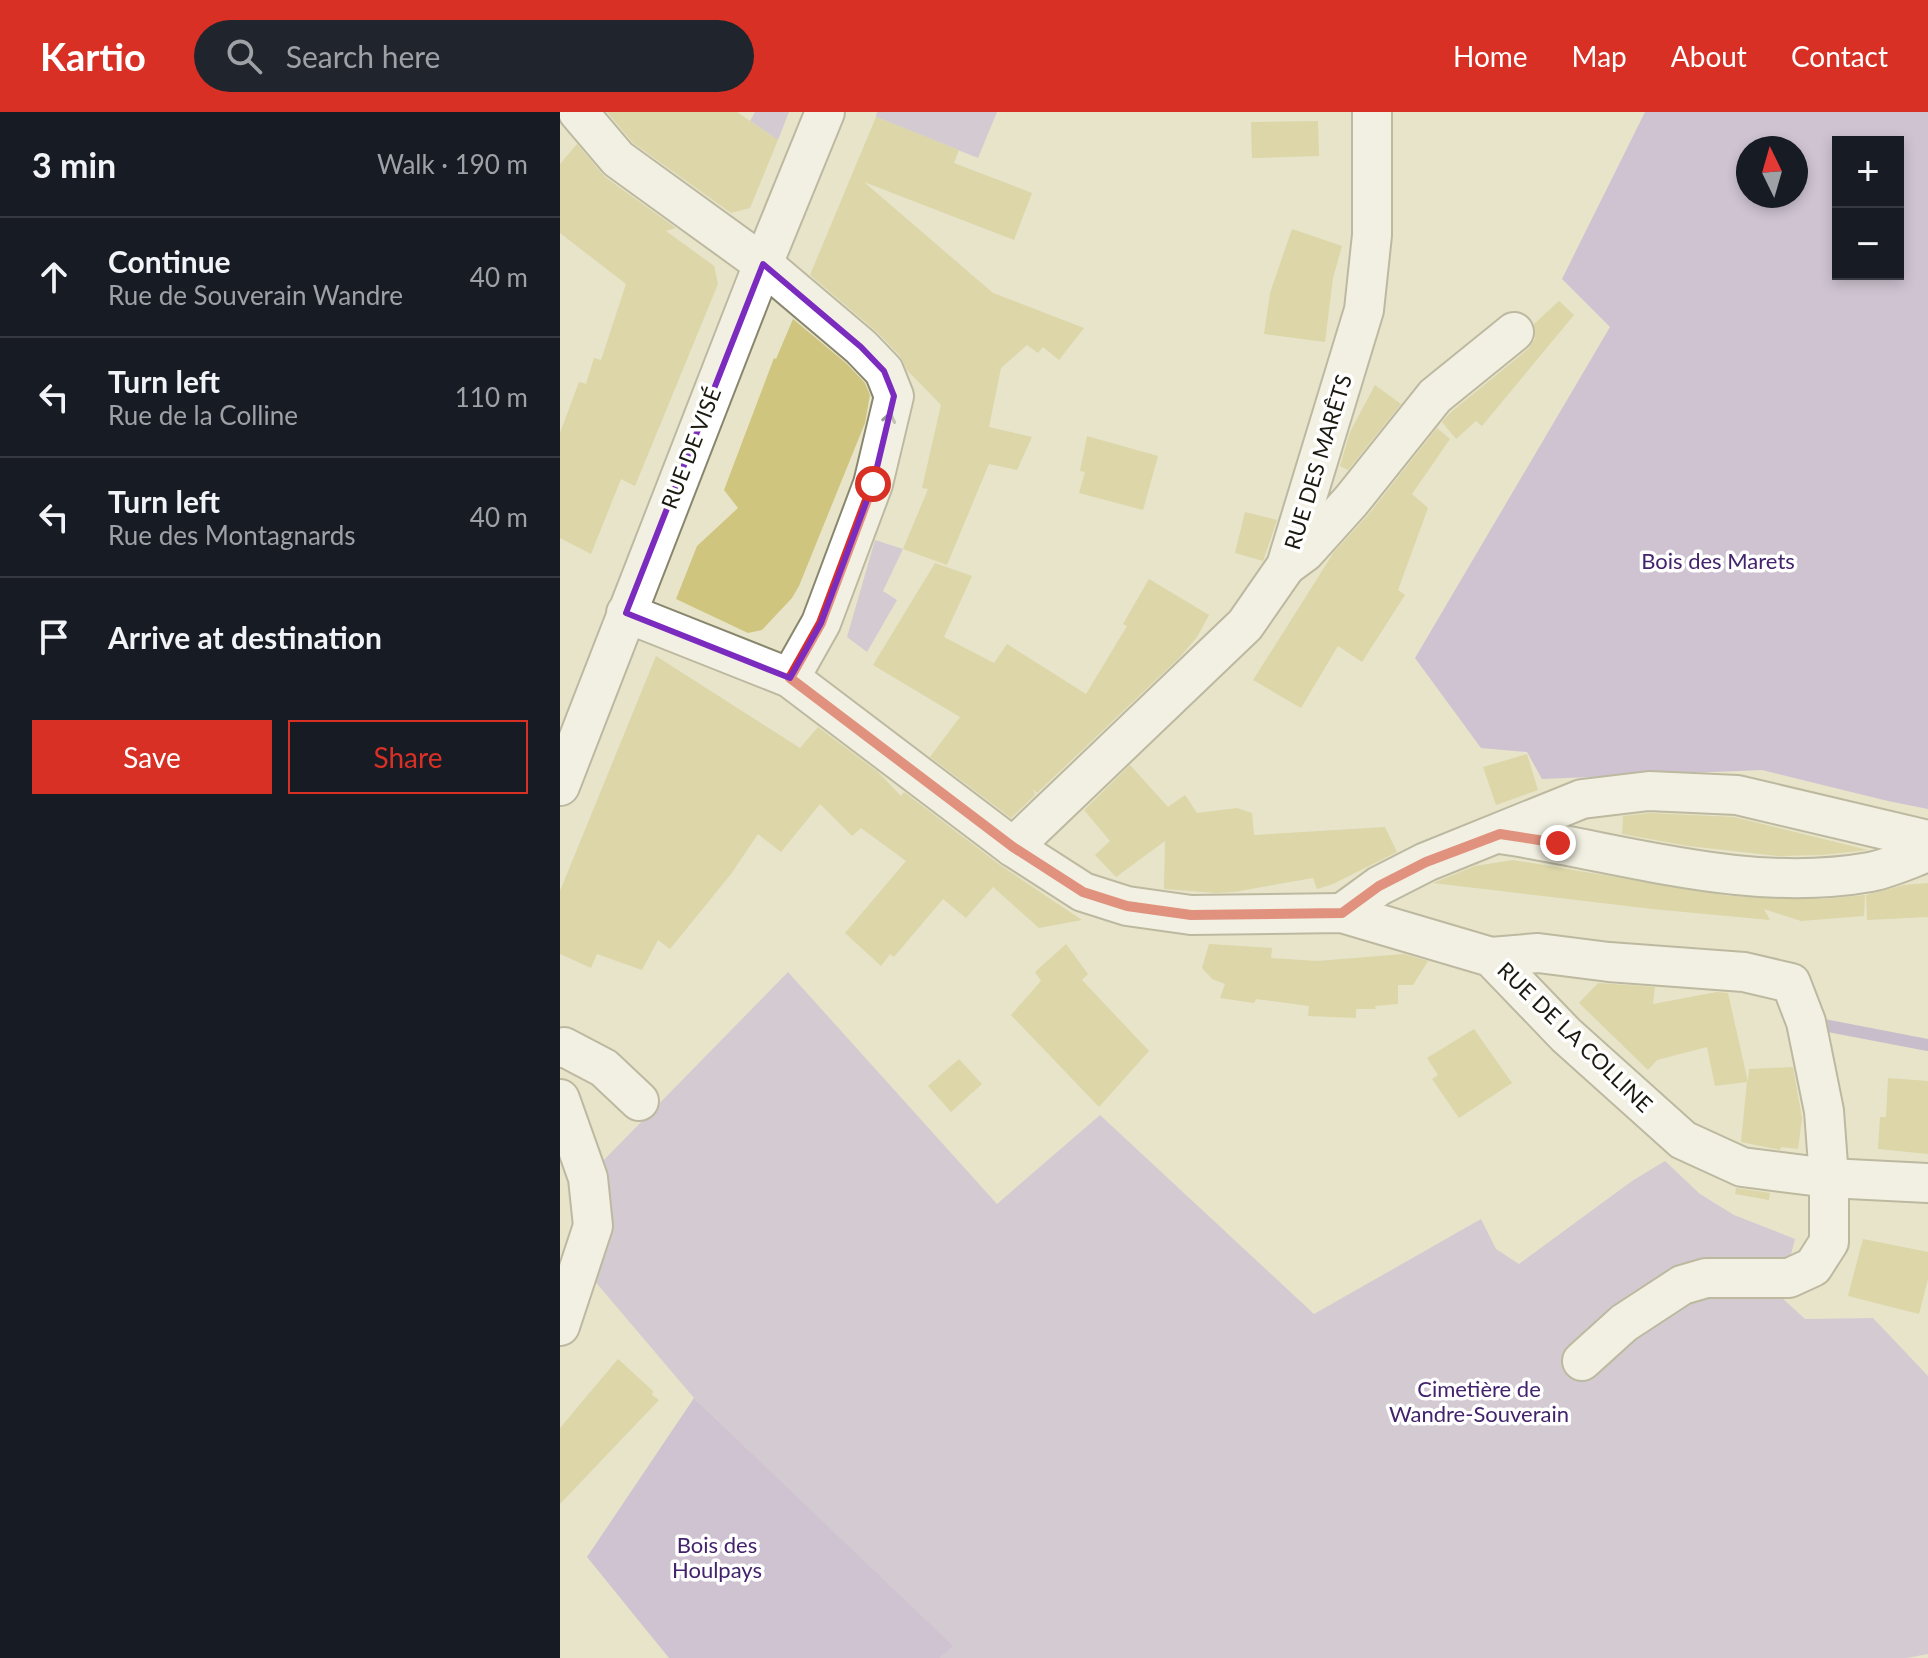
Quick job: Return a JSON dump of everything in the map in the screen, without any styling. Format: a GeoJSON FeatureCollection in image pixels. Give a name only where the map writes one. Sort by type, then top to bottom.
{"type":"FeatureCollection","features":[{"type":"Feature","properties":{"kind":"street"},"geometry":{"type":"LineString","coordinates":[[578,112],[618,159],[763,264],[861,347],[884,371],[894,396],[873,484],[821,623],[790,678]]}},
{"type":"Feature","properties":{"kind":"street","name":"RUE DE VISÉ"},"geometry":{"type":"LineString","coordinates":[[560,786],[572,719],[626,613],[825,112]]}},
{"type":"Feature","properties":{"kind":"street","name":"RUE DES MARÊTS"},"geometry":{"type":"LineString","coordinates":[[1013,847],[1245,625],[1286,566],[1364,310],[1372,235],[1372,112]]}},
{"type":"Feature","properties":{"kind":"street"},"geometry":{"type":"LineString","coordinates":[[1286,566],[1305,552],[1351,501],[1435,396],[1514,332]]}},
{"type":"Feature","properties":{"kind":"street","name":"RUE DE LA COLLINE"},"geometry":{"type":"LineString","coordinates":[[626,613],[790,678],[1013,847],[1083,892],[1127,906],[1191,915],[1342,913],[1491,957],[1566,1035],[1683,1140],[1742,1167],[1829,1178],[1928,1183]]}},
{"type":"Feature","properties":{"kind":"street"},"geometry":{"type":"LineString","coordinates":[[1342,913],[1379,886],[1402,874],[1582,799],[1649,791],[1737,795],[1928,840]]}},
{"type":"Feature","properties":{"kind":"street"},"geometry":{"type":"LineString","coordinates":[[1500,834],[1758,878],[1814,878],[1872,872],[1928,852]]}},
{"type":"Feature","properties":{"kind":"street"},"geometry":{"type":"LineString","coordinates":[[1491,957],[1538,953],[1609,962],[1744,972],[1791,983],[1806,1022],[1824,1111],[1829,1178],[1829,1242],[1813,1267],[1789,1278],[1706,1278],[1682,1285],[1624,1323],[1582,1361]]}},
{"type":"Feature","properties":{"kind":"street"},"geometry":{"type":"LineString","coordinates":[[560,1048],[564,1047],[604,1068],[639,1101]]}},
{"type":"Feature","properties":{"kind":"street"},"geometry":{"type":"LineString","coordinates":[[560,1099],[588,1178],[593,1226],[560,1326]]}},
{"type":"Feature","properties":{"kind":"highlighted area"},"geometry":{"type":"Polygon","coordinates":[[[763,264],[861,347],[884,371],[894,396],[873,484],[821,623],[790,678],[626,613],[763,264]]]}},
{"type":"Feature","properties":{"kind":"green space"},"geometry":{"type":"Polygon","coordinates":[[[755,112],[789,112],[778,140],[750,121],[755,112]]]}},
{"type":"Feature","properties":{"kind":"green space"},"geometry":{"type":"Polygon","coordinates":[[[877,112],[997,112],[978,158],[876,117],[877,112]]]}},
{"type":"Feature","properties":{"kind":"green space","name":"Bois des Marets"},"geometry":{"type":"Polygon","coordinates":[[[1645,112],[1928,112],[1928,809],[1762,770],[1542,779],[1527,752],[1481,748],[1415,658],[1610,327],[1562,279],[1645,112]]]}},
{"type":"Feature","properties":{"kind":"green space"},"geometry":{"type":"Polygon","coordinates":[[[875,540],[903,549],[883,591],[897,600],[867,652],[847,637],[875,540]]]}},
{"type":"Feature","properties":{"kind":"green space","name":"Cimetière de Wandre-Souverain"},"geometry":{"type":"Polygon","coordinates":[[[788,972],[997,1204],[1100,1115],[1314,1314],[1481,1219],[1496,1249],[1519,1264],[1632,1181],[1665,1161],[1700,1194],[1734,1215],[1795,1239],[1780,1296],[1805,1319],[1873,1318],[1928,1376],[1928,1654],[1907,1658],[940,1658],[952,1646],[694,1398],[593,1279],[599,1165],[788,972]]]}},
{"type":"Feature","properties":{"kind":"green space","name":"Bois des Houlpays"},"geometry":{"type":"Polygon","coordinates":[[[694,1398],[953,1646],[940,1658],[669,1658],[587,1557],[694,1398]]]}},
{"type":"Feature","properties":{"kind":"building"},"geometry":{"type":"Polygon","coordinates":[[[607,112],[737,112],[778,140],[750,208],[731,213],[633,143],[607,112]]]}},
{"type":"Feature","properties":{"kind":"building"},"geometry":{"type":"Polygon","coordinates":[[[876,117],[959,150],[954,163],[1032,193],[1014,240],[864,182],[993,293],[1084,328],[1059,360],[1043,347],[1038,353],[1027,345],[1001,368],[989,427],[1032,437],[1017,470],[989,464],[947,565],[903,549],[928,489],[922,488],[941,405],[907,370],[900,356],[877,332],[810,275],[876,117]]]}},
{"type":"Feature","properties":{"kind":"building"},"geometry":{"type":"Polygon","coordinates":[[[1318,121],[1319,156],[1252,158],[1251,122],[1318,121]]]}},
{"type":"Feature","properties":{"kind":"building"},"geometry":{"type":"Polygon","coordinates":[[[577,144],[605,177],[676,228],[666,231],[714,266],[718,284],[635,486],[621,479],[591,554],[560,538],[560,433],[579,382],[586,384],[594,358],[601,360],[626,284],[560,233],[560,164],[577,144]]]}},
{"type":"Feature","properties":{"kind":"building"},"geometry":{"type":"Polygon","coordinates":[[[1292,229],[1342,246],[1333,278],[1325,342],[1264,334],[1270,293],[1292,229]]]}},
{"type":"Feature","properties":{"kind":"building"},"geometry":{"type":"Polygon","coordinates":[[[1559,301],[1574,315],[1482,426],[1476,421],[1456,439],[1442,422],[1528,349],[1535,339],[1534,324],[1559,301]]]}},
{"type":"Feature","properties":{"kind":"building"},"geometry":{"type":"Polygon","coordinates":[[[793,319],[846,363],[865,383],[870,395],[865,423],[799,586],[762,630],[748,633],[676,599],[697,546],[738,508],[724,490],[774,358],[793,319]]]}},
{"type":"Feature","properties":{"kind":"building"},"geometry":{"type":"Polygon","coordinates":[[[1375,385],[1401,404],[1348,470],[1340,466],[1350,432],[1375,385]]]}},
{"type":"Feature","properties":{"kind":"building"},"geometry":{"type":"Polygon","coordinates":[[[1437,428],[1450,439],[1412,494],[1428,508],[1398,590],[1405,595],[1362,662],[1338,646],[1301,708],[1253,680],[1334,552],[1368,515],[1437,428]]]}},
{"type":"Feature","properties":{"kind":"building"},"geometry":{"type":"Polygon","coordinates":[[[1087,436],[1158,456],[1143,510],[1079,493],[1085,472],[1080,471],[1087,436]]]}},
{"type":"Feature","properties":{"kind":"building"},"geometry":{"type":"Polygon","coordinates":[[[1245,512],[1277,520],[1263,561],[1235,553],[1245,512]]]}},
{"type":"Feature","properties":{"kind":"building"},"geometry":{"type":"Polygon","coordinates":[[[935,563],[972,576],[944,637],[994,663],[1007,644],[1086,694],[1127,626],[1123,624],[1149,579],[1209,615],[1197,637],[1180,657],[1037,793],[1033,789],[1035,795],[1011,818],[930,757],[960,717],[873,665],[935,563]]]}},
{"type":"Feature","properties":{"kind":"building"},"geometry":{"type":"Polygon","coordinates":[[[656,656],[800,748],[818,727],[878,772],[901,796],[904,792],[1000,865],[1082,920],[1039,928],[993,887],[966,918],[943,899],[894,957],[890,954],[881,966],[845,933],[906,861],[861,828],[852,836],[820,804],[781,852],[758,834],[731,874],[670,949],[658,940],[642,970],[597,954],[591,968],[560,954],[560,891],[656,656]]]}},
{"type":"Feature","properties":{"kind":"building"},"geometry":{"type":"Polygon","coordinates":[[[1527,754],[1538,790],[1496,805],[1483,767],[1527,754]]]}},
{"type":"Feature","properties":{"kind":"building"},"geometry":{"type":"Polygon","coordinates":[[[1130,765],[1168,807],[1185,795],[1197,813],[1237,808],[1252,813],[1254,835],[1385,827],[1397,852],[1317,889],[1313,878],[1216,893],[1164,889],[1165,841],[1116,877],[1095,855],[1110,841],[1084,810],[1130,765]]]}},
{"type":"Feature","properties":{"kind":"building"},"geometry":{"type":"Polygon","coordinates":[[[1650,813],[1734,817],[1868,850],[1778,856],[1688,846],[1622,834],[1623,816],[1650,813]]]}},
{"type":"Feature","properties":{"kind":"building"},"geometry":{"type":"Polygon","coordinates":[[[1513,860],[1729,896],[1824,899],[1865,895],[1864,916],[1801,921],[1764,909],[1770,920],[1433,883],[1475,866],[1513,860]]]}},
{"type":"Feature","properties":{"kind":"building"},"geometry":{"type":"Polygon","coordinates":[[[1928,883],[1928,917],[1867,920],[1866,895],[1904,885],[1928,883]]]}},
{"type":"Feature","properties":{"kind":"building"},"geometry":{"type":"Polygon","coordinates":[[[1066,944],[1088,974],[1082,980],[1149,1051],[1099,1107],[1011,1015],[1041,981],[1035,972],[1066,944]]]}},
{"type":"Feature","properties":{"kind":"building"},"geometry":{"type":"Polygon","coordinates":[[[1209,944],[1272,948],[1271,958],[1317,961],[1404,954],[1428,961],[1413,985],[1398,985],[1398,1004],[1356,1009],[1356,1018],[1308,1016],[1309,1006],[1220,998],[1225,984],[1212,979],[1202,968],[1209,944]]]}},
{"type":"Feature","properties":{"kind":"building"},"geometry":{"type":"Polygon","coordinates":[[[1598,983],[1655,987],[1653,1004],[1717,992],[1728,993],[1748,1082],[1749,1069],[1793,1067],[1802,1118],[1798,1149],[1781,1147],[1780,1150],[1741,1142],[1747,1082],[1715,1086],[1707,1047],[1657,1060],[1648,1070],[1579,1003],[1598,983]]]}},
{"type":"Feature","properties":{"kind":"building"},"geometry":{"type":"Polygon","coordinates":[[[1474,1029],[1512,1083],[1459,1118],[1432,1079],[1438,1075],[1427,1058],[1474,1029]]]}},
{"type":"Feature","properties":{"kind":"building"},"geometry":{"type":"Polygon","coordinates":[[[959,1059],[982,1084],[951,1112],[928,1086],[959,1059]]]}},
{"type":"Feature","properties":{"kind":"building"},"geometry":{"type":"Polygon","coordinates":[[[1888,1078],[1928,1081],[1928,1154],[1878,1149],[1880,1117],[1886,1117],[1888,1078]]]}},
{"type":"Feature","properties":{"kind":"building"},"geometry":{"type":"Polygon","coordinates":[[[1736,1188],[1770,1193],[1769,1200],[1735,1194],[1736,1188]]]}},
{"type":"Feature","properties":{"kind":"building"},"geometry":{"type":"Polygon","coordinates":[[[1863,1239],[1928,1252],[1928,1279],[1919,1314],[1848,1296],[1863,1239]]]}},
{"type":"Feature","properties":{"kind":"building"},"geometry":{"type":"Polygon","coordinates":[[[618,1359],[659,1400],[560,1504],[560,1428],[618,1359]]]}},
{"type":"Feature","properties":{"kind":"waterway"},"geometry":{"type":"LineString","coordinates":[[1813,1023],[1928,1045]]}},
{"type":"Feature","properties":{"kind":"route"},"geometry":{"type":"LineString","coordinates":[[873,484],[821,623],[790,678],[1013,847],[1083,892],[1127,906],[1191,915],[1342,913],[1379,886],[1426,862],[1500,834],[1558,843]]}}]}
